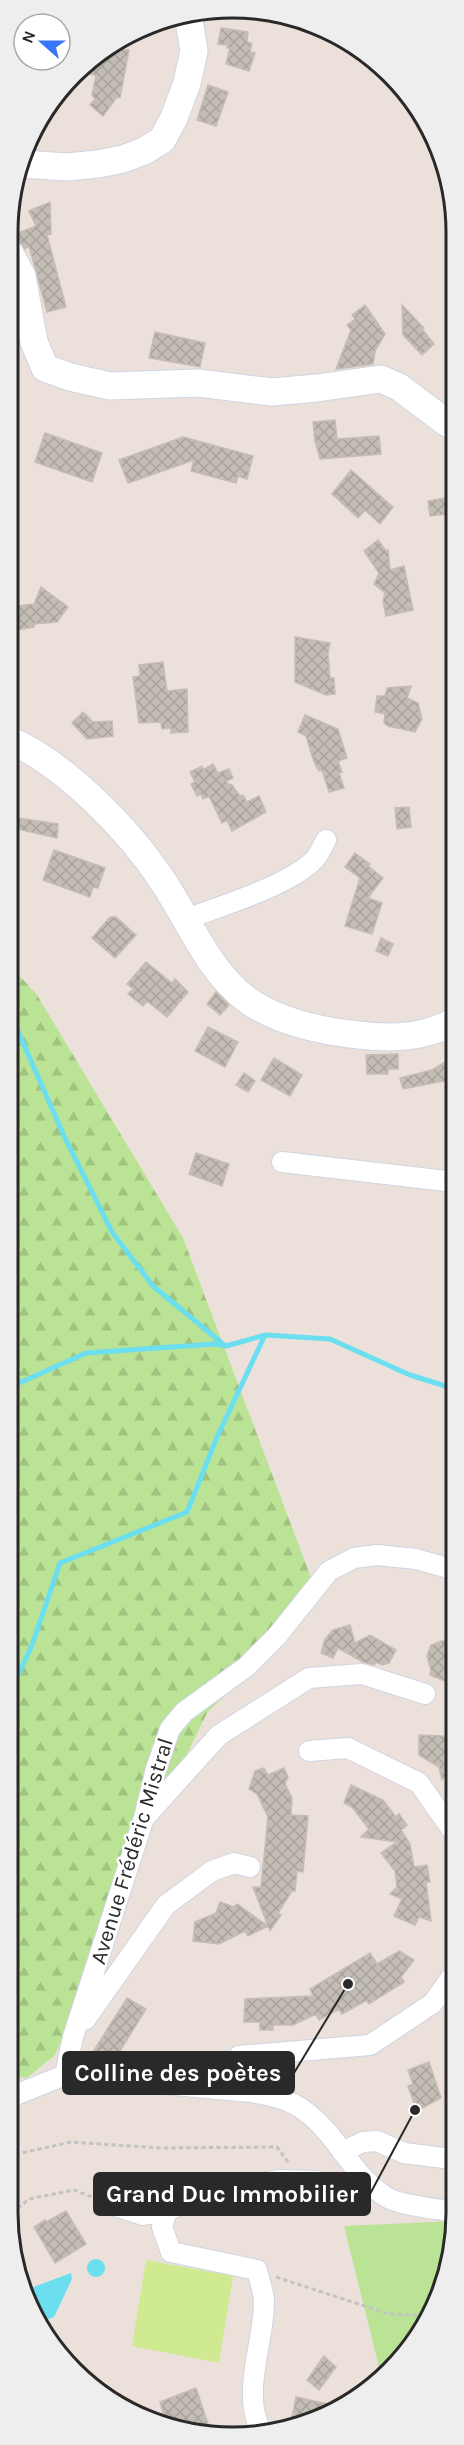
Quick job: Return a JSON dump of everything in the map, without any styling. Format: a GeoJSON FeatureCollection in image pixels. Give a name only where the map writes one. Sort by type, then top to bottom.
{"type":"FeatureCollection","features":[{"type":"Feature","properties":{"kind":"street"},"geometry":{"type":"LineString","coordinates":[[29,164],[67,167],[98,164],[133,155],[162,140],[174,118],[187,83],[194,51],[189,22]]}},
{"type":"Feature","properties":{"kind":"street"},"geometry":{"type":"LineString","coordinates":[[18,269],[22,276],[34,342],[45,368],[70,377],[110,386],[198,383],[272,392],[381,379],[399,387],[446,422]]}},
{"type":"Feature","properties":{"kind":"street"},"geometry":{"type":"LineString","coordinates":[[18,743],[45,759],[89,797],[136,843],[163,881],[208,957],[225,979],[246,998],[266,1011],[335,1033],[385,1038],[419,1035],[446,1026]]}},
{"type":"Feature","properties":{"kind":"street"},"geometry":{"type":"LineString","coordinates":[[186,919],[260,891],[296,874],[315,860],[326,840]]}},
{"type":"Feature","properties":{"kind":"street"},"geometry":{"type":"LineString","coordinates":[[282,1162],[446,1183]]}},
{"type":"Feature","properties":{"kind":"street","name":"Avenue Frédéric Mistral"},"geometry":{"type":"LineString","coordinates":[[66,2074],[73,2037],[144,1818],[156,1769],[170,1729],[190,1706],[246,1667],[283,1629],[329,1571],[354,1558],[377,1555],[416,1558],[446,1567]]}},
{"type":"Feature","properties":{"kind":"street"},"geometry":{"type":"LineString","coordinates":[[144,1818],[219,1735],[309,1677],[362,1674],[425,1694]]}},
{"type":"Feature","properties":{"kind":"street"},"geometry":{"type":"LineString","coordinates":[[309,1751],[348,1748],[419,1784],[446,1822]]}},
{"type":"Feature","properties":{"kind":"street"},"geometry":{"type":"LineString","coordinates":[[73,2037],[166,1905],[212,1871],[234,1863],[250,1867]]}},
{"type":"Feature","properties":{"kind":"street"},"geometry":{"type":"LineString","coordinates":[[213,2089],[239,2056],[370,2045],[433,2003],[446,1985]]}},
{"type":"Feature","properties":{"kind":"street"},"geometry":{"type":"LineString","coordinates":[[18,2094],[66,2074],[251,2092],[278,2097],[306,2111],[322,2126],[356,2172],[371,2187],[390,2200],[446,2210]]}},
{"type":"Feature","properties":{"kind":"street"},"geometry":{"type":"LineString","coordinates":[[342,2152],[363,2142],[377,2141],[404,2153],[446,2158]]}},
{"type":"Feature","properties":{"kind":"street"},"geometry":{"type":"LineString","coordinates":[[118,2207],[143,2216],[167,2211],[204,2194],[278,2180],[317,2181],[347,2194],[371,2187]]}},
{"type":"Feature","properties":{"kind":"street"},"geometry":{"type":"LineString","coordinates":[[167,2211],[162,2227],[171,2252],[257,2270],[264,2300],[253,2396],[255,2420],[258,2425]]}},
{"type":"Feature","properties":{"kind":"path"},"geometry":{"type":"LineString","coordinates":[[18,2154],[71,2142],[159,2148],[277,2147],[302,2181]]}},
{"type":"Feature","properties":{"kind":"path"},"geometry":{"type":"LineString","coordinates":[[18,2208],[29,2199],[74,2190],[118,2207]]}},
{"type":"Feature","properties":{"kind":"path"},"geometry":{"type":"LineString","coordinates":[[257,2270],[389,2314],[420,2315]]}},
{"type":"Feature","properties":{"kind":"green space"},"geometry":{"type":"Polygon","coordinates":[[[18,974],[37,995],[183,1238],[319,1599],[207,1713],[151,1828],[55,2055],[27,2078],[18,2077],[18,974]]]}},
{"type":"Feature","properties":{"kind":"green space"},"geometry":{"type":"Polygon","coordinates":[[[446,2221],[442,2255],[430,2295],[410,2332],[379,2368],[344,2226],[446,2221]]]}},
{"type":"Feature","properties":{"kind":"green space"},"geometry":{"type":"Polygon","coordinates":[[[146,2260],[233,2276],[219,2363],[132,2346],[146,2260]]]}},
{"type":"Feature","properties":{"kind":"water"},"geometry":{"type":"Polygon","coordinates":[[[92,2259],[100,2259],[105,2264],[103,2275],[92,2277],[87,2272],[87,2264],[92,2259]]]}},
{"type":"Feature","properties":{"kind":"water"},"geometry":{"type":"Polygon","coordinates":[[[71,2273],[72,2279],[54,2317],[47,2320],[31,2288],[71,2273]]]}},
{"type":"Feature","properties":{"kind":"building"},"geometry":{"type":"Polygon","coordinates":[[[221,28],[248,32],[247,42],[252,43],[250,52],[255,53],[249,71],[226,64],[230,48],[227,48],[228,45],[218,44],[221,28]]]}},
{"type":"Feature","properties":{"kind":"building"},"geometry":{"type":"Polygon","coordinates":[[[122,49],[129,50],[120,98],[117,97],[103,116],[90,105],[95,99],[92,95],[96,75],[88,74],[113,54],[122,49]]]}},
{"type":"Feature","properties":{"kind":"building"},"geometry":{"type":"Polygon","coordinates":[[[208,85],[228,92],[216,126],[197,120],[208,85]]]}},
{"type":"Feature","properties":{"kind":"building"},"geometry":{"type":"Polygon","coordinates":[[[50,202],[51,234],[47,235],[66,307],[47,312],[29,246],[25,249],[18,241],[18,233],[36,226],[29,211],[50,202]]]}},
{"type":"Feature","properties":{"kind":"building"},"geometry":{"type":"Polygon","coordinates":[[[365,305],[385,334],[375,351],[373,364],[336,369],[351,330],[347,325],[355,319],[352,315],[365,305]]]}},
{"type":"Feature","properties":{"kind":"building"},"geometry":{"type":"Polygon","coordinates":[[[402,305],[424,328],[422,329],[434,344],[422,355],[403,335],[402,305]]]}},
{"type":"Feature","properties":{"kind":"building"},"geometry":{"type":"Polygon","coordinates":[[[155,332],[205,343],[200,367],[149,358],[155,332]]]}},
{"type":"Feature","properties":{"kind":"building"},"geometry":{"type":"Polygon","coordinates":[[[335,420],[337,439],[379,436],[381,454],[320,459],[313,422],[335,420]]]}},
{"type":"Feature","properties":{"kind":"building"},"geometry":{"type":"Polygon","coordinates":[[[45,433],[102,453],[92,482],[35,462],[45,433]]]}},
{"type":"Feature","properties":{"kind":"building"},"geometry":{"type":"Polygon","coordinates":[[[183,437],[253,456],[247,479],[238,476],[236,483],[191,471],[194,460],[128,483],[119,460],[183,437]]]}},
{"type":"Feature","properties":{"kind":"building"},"geometry":{"type":"Polygon","coordinates":[[[351,470],[393,507],[380,524],[365,510],[358,518],[332,494],[351,470]]]}},
{"type":"Feature","properties":{"kind":"building"},"geometry":{"type":"Polygon","coordinates":[[[445,498],[446,514],[430,516],[428,501],[445,498]]]}},
{"type":"Feature","properties":{"kind":"building"},"geometry":{"type":"Polygon","coordinates":[[[378,540],[387,552],[388,549],[390,570],[404,566],[413,610],[386,616],[383,601],[385,593],[374,584],[379,573],[364,551],[378,540]]]}},
{"type":"Feature","properties":{"kind":"building"},"geometry":{"type":"Polygon","coordinates":[[[41,587],[68,607],[57,622],[34,624],[34,627],[18,630],[18,606],[34,604],[41,587]]]}},
{"type":"Feature","properties":{"kind":"building"},"geometry":{"type":"Polygon","coordinates":[[[295,637],[330,643],[328,652],[330,678],[334,678],[335,694],[326,695],[295,682],[295,637]]]}},
{"type":"Feature","properties":{"kind":"building"},"geometry":{"type":"Polygon","coordinates":[[[163,662],[167,691],[187,689],[188,732],[171,733],[171,728],[162,729],[161,722],[139,723],[133,677],[140,676],[139,665],[163,662]]]}},
{"type":"Feature","properties":{"kind":"building"},"geometry":{"type":"Polygon","coordinates":[[[411,686],[407,698],[418,703],[422,719],[415,732],[388,726],[384,723],[385,714],[375,712],[377,696],[385,696],[387,688],[411,686]]]}},
{"type":"Feature","properties":{"kind":"building"},"geometry":{"type":"Polygon","coordinates":[[[83,712],[93,722],[112,721],[113,736],[87,739],[72,723],[83,712]]]}},
{"type":"Feature","properties":{"kind":"building"},"geometry":{"type":"Polygon","coordinates":[[[305,715],[338,729],[347,758],[338,761],[344,788],[329,792],[322,770],[319,771],[314,762],[306,736],[298,732],[305,715]]]}},
{"type":"Feature","properties":{"kind":"building"},"geometry":{"type":"Polygon","coordinates":[[[213,764],[218,773],[229,769],[233,778],[226,781],[240,796],[243,795],[247,802],[259,796],[266,812],[232,831],[227,820],[222,823],[209,796],[203,799],[201,794],[197,796],[191,784],[195,782],[190,772],[202,766],[203,770],[213,764]]]}},
{"type":"Feature","properties":{"kind":"building"},"geometry":{"type":"Polygon","coordinates":[[[409,807],[411,827],[397,829],[395,808],[409,807]]]}},
{"type":"Feature","properties":{"kind":"building"},"geometry":{"type":"Polygon","coordinates":[[[18,818],[58,824],[57,838],[18,829],[18,818]]]}},
{"type":"Feature","properties":{"kind":"building"},"geometry":{"type":"Polygon","coordinates":[[[54,850],[105,868],[98,888],[93,887],[90,897],[43,880],[54,850]]]}},
{"type":"Feature","properties":{"kind":"building"},"geometry":{"type":"Polygon","coordinates":[[[355,853],[383,878],[368,898],[382,903],[372,934],[345,926],[360,878],[345,867],[355,853]]]}},
{"type":"Feature","properties":{"kind":"building"},"geometry":{"type":"Polygon","coordinates":[[[110,917],[116,917],[136,935],[115,958],[92,938],[110,917]]]}},
{"type":"Feature","properties":{"kind":"building"},"geometry":{"type":"Polygon","coordinates":[[[381,938],[393,944],[388,956],[376,951],[381,938]]]}},
{"type":"Feature","properties":{"kind":"building"},"geometry":{"type":"Polygon","coordinates":[[[146,962],[172,983],[175,979],[188,992],[167,1017],[147,1001],[143,1006],[128,994],[133,989],[127,984],[146,962]]]}},
{"type":"Feature","properties":{"kind":"building"},"geometry":{"type":"Polygon","coordinates":[[[216,992],[229,1005],[220,1015],[207,1004],[216,992]]]}},
{"type":"Feature","properties":{"kind":"building"},"geometry":{"type":"Polygon","coordinates":[[[208,1027],[238,1042],[225,1067],[195,1051],[208,1027]]]}},
{"type":"Feature","properties":{"kind":"building"},"geometry":{"type":"Polygon","coordinates":[[[398,1054],[398,1069],[388,1069],[388,1074],[367,1074],[366,1055],[398,1054]]]}},
{"type":"Feature","properties":{"kind":"building"},"geometry":{"type":"Polygon","coordinates":[[[274,1058],[302,1075],[290,1096],[261,1080],[274,1058]]]}},
{"type":"Feature","properties":{"kind":"building"},"geometry":{"type":"Polygon","coordinates":[[[446,1061],[446,1081],[403,1089],[400,1078],[432,1070],[446,1061]]]}},
{"type":"Feature","properties":{"kind":"building"},"geometry":{"type":"Polygon","coordinates":[[[244,1073],[255,1081],[248,1092],[236,1085],[244,1073]]]}},
{"type":"Feature","properties":{"kind":"building"},"geometry":{"type":"Polygon","coordinates":[[[196,1153],[229,1164],[222,1186],[189,1174],[196,1153]]]}},
{"type":"Feature","properties":{"kind":"building"},"geometry":{"type":"Polygon","coordinates":[[[350,1625],[355,1643],[370,1635],[396,1650],[389,1663],[382,1665],[376,1662],[374,1665],[363,1662],[338,1648],[333,1658],[321,1653],[325,1639],[333,1630],[350,1625]]]}},
{"type":"Feature","properties":{"kind":"building"},"geometry":{"type":"Polygon","coordinates":[[[446,1639],[445,1681],[430,1675],[427,1656],[431,1645],[446,1639]]]}},
{"type":"Feature","properties":{"kind":"building"},"geometry":{"type":"Polygon","coordinates":[[[419,1735],[446,1738],[446,1775],[442,1780],[439,1767],[419,1755],[419,1735]]]}},
{"type":"Feature","properties":{"kind":"building"},"geometry":{"type":"Polygon","coordinates":[[[264,1768],[268,1775],[284,1768],[288,1777],[285,1784],[292,1798],[291,1815],[308,1816],[303,1872],[297,1871],[295,1891],[292,1891],[278,1913],[281,1915],[270,1931],[253,1887],[261,1887],[268,1817],[257,1794],[249,1789],[255,1771],[264,1768]]]}},
{"type":"Feature","properties":{"kind":"building"},"geometry":{"type":"Polygon","coordinates":[[[351,1785],[383,1800],[396,1817],[399,1814],[407,1825],[401,1830],[410,1844],[414,1867],[427,1865],[430,1882],[426,1882],[431,1921],[419,1917],[415,1925],[394,1916],[402,1899],[390,1894],[397,1887],[395,1871],[381,1853],[397,1842],[361,1837],[369,1829],[352,1807],[344,1803],[351,1785]]]}},
{"type":"Feature","properties":{"kind":"building"},"geometry":{"type":"Polygon","coordinates":[[[220,1902],[234,1907],[237,1904],[268,1926],[248,1936],[245,1931],[219,1944],[193,1941],[195,1922],[216,1913],[220,1902]]]}},
{"type":"Feature","properties":{"kind":"building"},"geometry":{"type":"Polygon","coordinates":[[[399,1951],[414,1960],[401,1977],[404,1982],[369,2004],[367,2000],[342,2014],[339,2009],[319,2020],[316,2014],[293,2025],[273,2025],[273,2030],[260,2030],[260,2022],[244,2022],[245,1999],[313,1996],[310,1989],[370,1953],[377,1964],[399,1951]]]}},
{"type":"Feature","properties":{"kind":"building"},"geometry":{"type":"Polygon","coordinates":[[[127,1998],[146,2009],[112,2064],[93,2052],[127,1998]]]}},
{"type":"Feature","properties":{"kind":"building"},"geometry":{"type":"Polygon","coordinates":[[[429,2062],[441,2098],[417,2111],[408,2086],[413,2084],[408,2070],[429,2062]]]}},
{"type":"Feature","properties":{"kind":"building"},"geometry":{"type":"Polygon","coordinates":[[[66,2211],[86,2244],[55,2263],[34,2227],[66,2211]]]}},
{"type":"Feature","properties":{"kind":"building"},"geometry":{"type":"Polygon","coordinates":[[[324,2356],[336,2367],[319,2390],[307,2380],[324,2356]]]}},
{"type":"Feature","properties":{"kind":"building"},"geometry":{"type":"Polygon","coordinates":[[[196,2388],[209,2426],[164,2416],[160,2402],[196,2388]]]}},
{"type":"Feature","properties":{"kind":"building"},"geometry":{"type":"Polygon","coordinates":[[[296,2397],[328,2404],[314,2411],[292,2419],[296,2397]]]}},
{"type":"Feature","properties":{"kind":"waterway"},"geometry":{"type":"LineString","coordinates":[[18,1031],[65,1138],[112,1232],[153,1286],[223,1344]]}},
{"type":"Feature","properties":{"kind":"waterway"},"geometry":{"type":"LineString","coordinates":[[18,1384],[86,1353],[215,1344],[226,1346],[265,1335],[330,1339],[410,1375],[446,1386]]}},
{"type":"Feature","properties":{"kind":"waterway"},"geometry":{"type":"LineString","coordinates":[[18,1675],[32,1645],[60,1563],[187,1512],[217,1437],[265,1335]]}},
{"type":"Feature","properties":{"kind":"place","name":"Colline des poètes"},"geometry":{"type":"Point","coordinates":[348,1984]}},
{"type":"Feature","properties":{"kind":"place","name":"Grand Duc Immobilier"},"geometry":{"type":"Point","coordinates":[415,2110]}}]}
